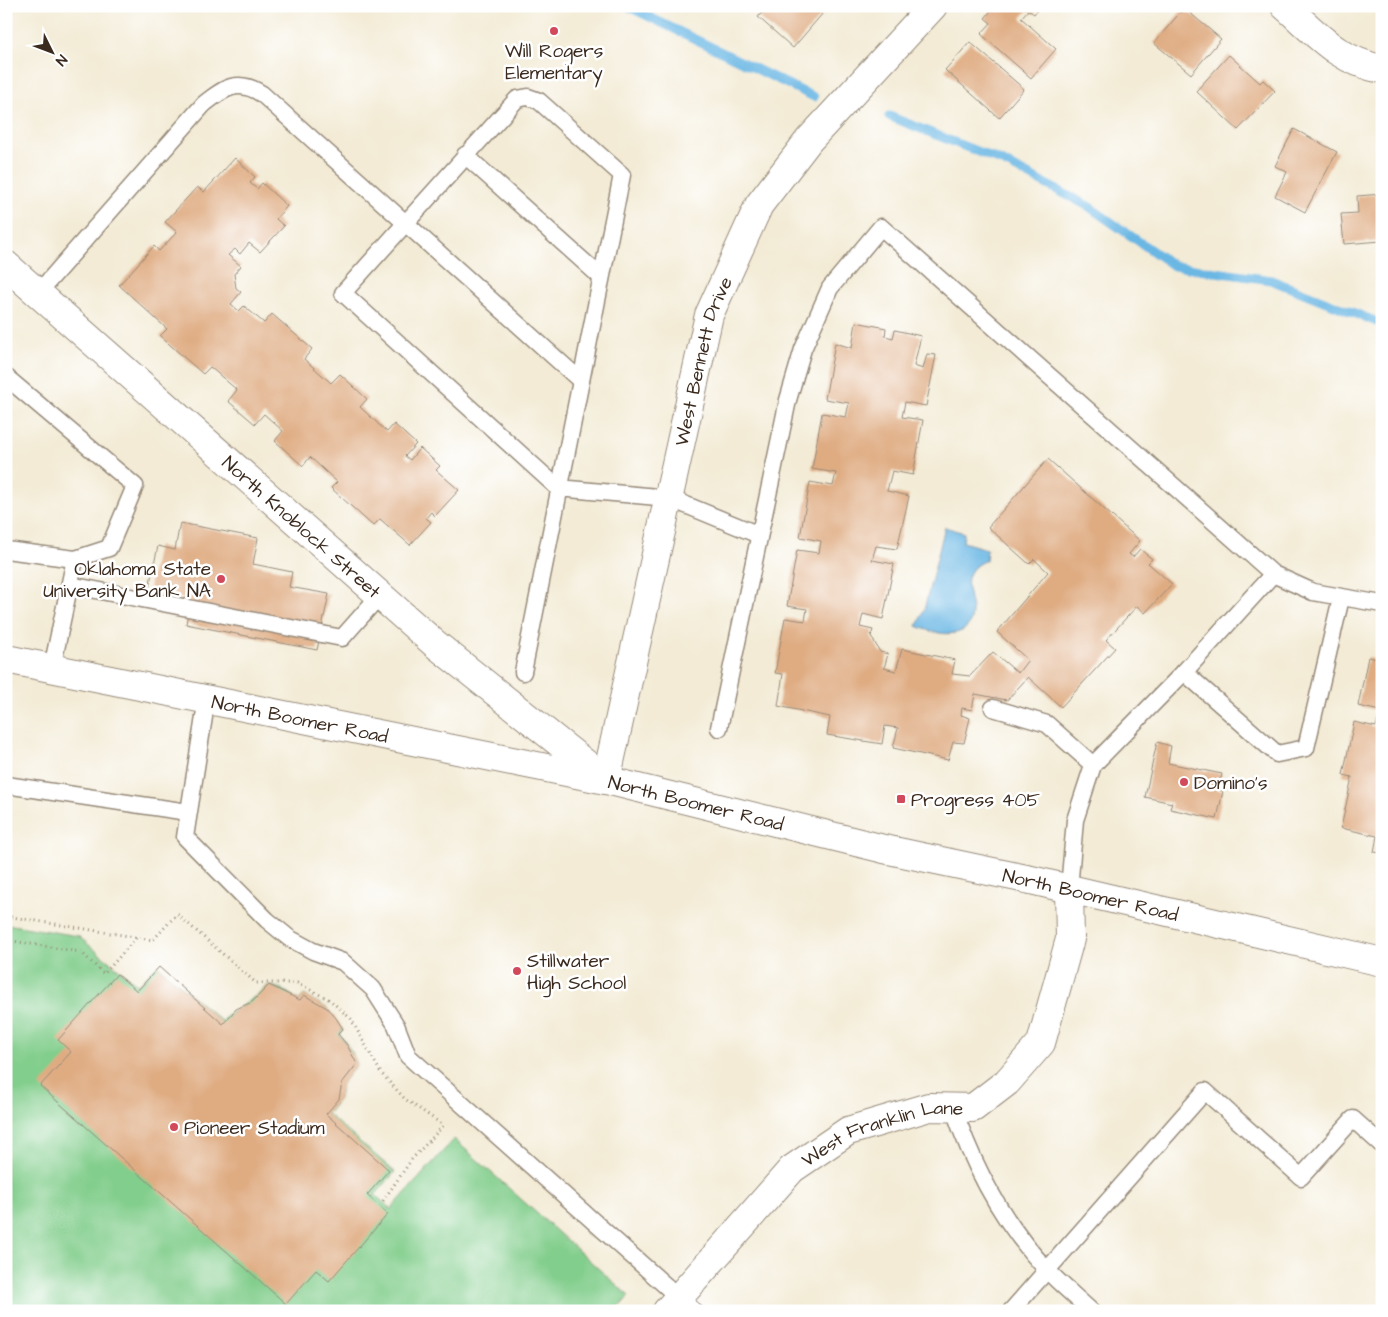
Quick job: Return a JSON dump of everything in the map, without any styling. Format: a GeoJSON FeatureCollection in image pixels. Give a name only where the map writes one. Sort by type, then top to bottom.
{"type":"FeatureCollection","features":[{"type":"Feature","properties":{"kind":"street","name":"West Bennett Drive"},"geometry":{"type":"LineString","coordinates":[[606,780],[708,316],[759,205],[809,140],[932,6]]}},
{"type":"Feature","properties":{"kind":"street"},"geometry":{"type":"LineString","coordinates":[[1285,6],[1342,56],[1365,66],[1382,69]]}},
{"type":"Feature","properties":{"kind":"street","name":"North Knoblock Street"},"geometry":{"type":"LineString","coordinates":[[6,265],[434,643],[606,780]]}},
{"type":"Feature","properties":{"kind":"street","name":"North Boomer Road"},"geometry":{"type":"LineString","coordinates":[[6,660],[207,698],[606,780],[884,849],[1069,889],[1382,962]]}},
{"type":"Feature","properties":{"kind":"street","name":"West Franklin Lane"},"geometry":{"type":"LineString","coordinates":[[680,1306],[792,1168],[848,1132],[929,1107],[973,1108],[1007,1082],[1041,1043],[1070,939],[1069,889]]}},
{"type":"Feature","properties":{"kind":"lane"},"geometry":{"type":"LineString","coordinates":[[38,293],[204,104],[218,93],[235,85],[251,87],[262,94],[580,381]]}},
{"type":"Feature","properties":{"kind":"lane"},"geometry":{"type":"LineString","coordinates":[[523,672],[558,488],[622,175],[539,101],[528,97],[517,99],[343,293],[558,488],[669,498],[760,535]]}},
{"type":"Feature","properties":{"kind":"lane"},"geometry":{"type":"LineString","coordinates":[[465,155],[601,277]]}},
{"type":"Feature","properties":{"kind":"lane"},"geometry":{"type":"LineString","coordinates":[[719,728],[788,400],[802,349],[830,288],[881,227],[1273,574],[1313,592],[1382,604]]}},
{"type":"Feature","properties":{"kind":"lane"},"geometry":{"type":"LineString","coordinates":[[6,377],[135,486],[109,548],[75,560],[6,550]]}},
{"type":"Feature","properties":{"kind":"lane"},"geometry":{"type":"LineString","coordinates":[[52,668],[75,560]]}},
{"type":"Feature","properties":{"kind":"lane"},"geometry":{"type":"LineString","coordinates":[[1069,889],[1075,820],[1093,765],[1184,672],[1273,574]]}},
{"type":"Feature","properties":{"kind":"lane"},"geometry":{"type":"LineString","coordinates":[[70,584],[342,638],[380,595]]}},
{"type":"Feature","properties":{"kind":"lane"},"geometry":{"type":"LineString","coordinates":[[1184,672],[1277,754],[1306,748],[1341,598]]}},
{"type":"Feature","properties":{"kind":"lane"},"geometry":{"type":"LineString","coordinates":[[207,698],[185,837],[267,920],[289,938],[313,951],[343,962],[373,989],[396,1025],[408,1056],[463,1104],[680,1306]]}},
{"type":"Feature","properties":{"kind":"lane"},"geometry":{"type":"LineString","coordinates":[[993,708],[1047,724],[1093,765]]}},
{"type":"Feature","properties":{"kind":"lane"},"geometry":{"type":"LineString","coordinates":[[6,785],[188,812]]}},
{"type":"Feature","properties":{"kind":"lane"},"geometry":{"type":"LineString","coordinates":[[1011,1311],[1046,1269],[1205,1091],[1301,1177],[1352,1119],[1382,1145]]}},
{"type":"Feature","properties":{"kind":"lane"},"geometry":{"type":"LineString","coordinates":[[953,1107],[964,1139],[999,1210],[1046,1269],[1091,1311]]}},
{"type":"Feature","properties":{"kind":"path"},"geometry":{"type":"LineString","coordinates":[[6,916],[153,940],[177,914],[256,982],[297,983],[330,1000],[351,1019],[381,1073],[404,1099],[443,1125]]}},
{"type":"Feature","properties":{"kind":"path"},"geometry":{"type":"LineString","coordinates":[[6,940],[80,952],[104,974],[137,937]]}},
{"type":"Feature","properties":{"kind":"path"},"geometry":{"type":"LineString","coordinates":[[383,1200],[412,1159],[463,1104]]}},
{"type":"Feature","properties":{"kind":"green space","name":"Pioneer Stadium"},"geometry":{"type":"Polygon","coordinates":[[[6,924],[78,936],[138,985],[157,965],[221,1021],[268,985],[282,989],[299,1000],[304,995],[327,1008],[343,1030],[340,1035],[352,1052],[357,1064],[342,1083],[339,1099],[327,1114],[395,1172],[375,1195],[391,1209],[454,1139],[629,1296],[616,1311],[6,1311],[6,924]]]}},
{"type":"Feature","properties":{"kind":"water"},"geometry":{"type":"Polygon","coordinates":[[[945,527],[964,533],[963,542],[987,549],[986,560],[975,567],[968,578],[972,612],[970,622],[966,628],[951,634],[932,632],[917,626],[924,610],[945,527]]]}},
{"type":"Feature","properties":{"kind":"building"},"geometry":{"type":"Polygon","coordinates":[[[768,6],[829,6],[793,48],[758,17],[768,6]]]}},
{"type":"Feature","properties":{"kind":"building"},"geometry":{"type":"Polygon","coordinates":[[[995,6],[1041,6],[1034,14],[1028,10],[1021,18],[1056,49],[1031,78],[981,34],[991,23],[985,18],[995,6]]]}},
{"type":"Feature","properties":{"kind":"building"},"geometry":{"type":"Polygon","coordinates":[[[1184,8],[1221,39],[1191,74],[1154,43],[1184,8]]]}},
{"type":"Feature","properties":{"kind":"building"},"geometry":{"type":"Polygon","coordinates":[[[970,42],[1024,89],[999,118],[945,70],[970,42]]]}},
{"type":"Feature","properties":{"kind":"building"},"geometry":{"type":"Polygon","coordinates":[[[1229,55],[1260,83],[1263,80],[1275,91],[1238,130],[1196,91],[1229,55]]]}},
{"type":"Feature","properties":{"kind":"building"},"geometry":{"type":"Polygon","coordinates":[[[1294,129],[1337,152],[1305,212],[1275,196],[1287,172],[1275,166],[1294,129]]]}},
{"type":"Feature","properties":{"kind":"building"},"geometry":{"type":"Polygon","coordinates":[[[235,158],[255,177],[250,183],[257,189],[262,183],[287,206],[276,219],[284,226],[260,252],[249,243],[240,254],[235,249],[228,255],[241,266],[234,274],[236,288],[241,292],[231,304],[239,311],[244,306],[264,323],[272,314],[312,349],[304,359],[331,383],[340,374],[367,399],[360,407],[387,432],[394,424],[416,444],[405,456],[410,460],[420,448],[440,466],[436,470],[459,490],[435,516],[431,512],[426,518],[431,522],[410,545],[380,519],[373,526],[331,488],[337,482],[310,457],[303,466],[275,441],[283,431],[264,414],[255,424],[228,401],[237,390],[210,367],[203,374],[160,336],[167,329],[119,285],[154,246],[159,251],[177,232],[165,222],[197,187],[204,192],[235,158]]]}},
{"type":"Feature","properties":{"kind":"building"},"geometry":{"type":"Polygon","coordinates":[[[1382,194],[1382,241],[1344,244],[1341,214],[1358,213],[1357,196],[1382,194]]]}},
{"type":"Feature","properties":{"kind":"building"},"geometry":{"type":"Polygon","coordinates":[[[856,322],[886,328],[885,336],[893,338],[895,330],[921,336],[914,366],[923,369],[927,354],[936,355],[926,406],[905,402],[902,417],[923,420],[913,475],[892,471],[887,491],[909,496],[897,549],[876,546],[872,560],[894,564],[883,619],[863,614],[860,627],[873,630],[871,636],[880,652],[888,654],[884,668],[896,671],[902,649],[955,660],[952,674],[970,676],[993,652],[1018,673],[1028,660],[997,632],[1048,572],[1034,559],[1029,564],[988,527],[1048,459],[1140,541],[1129,554],[1133,557],[1140,549],[1152,559],[1148,563],[1172,584],[1145,613],[1137,606],[1106,640],[1115,648],[1061,707],[1028,677],[1007,700],[975,694],[972,710],[962,708],[961,715],[970,718],[964,743],[953,742],[948,760],[893,748],[898,728],[885,726],[882,744],[827,735],[830,717],[778,706],[783,674],[775,673],[785,618],[805,621],[807,609],[787,606],[797,550],[819,553],[821,541],[800,537],[810,482],[833,486],[836,473],[812,469],[822,413],[846,417],[849,403],[825,399],[835,343],[852,348],[856,322]]]}},
{"type":"Feature","properties":{"kind":"building","name":"Oklahoma State University Bank NA"},"geometry":{"type":"Polygon","coordinates":[[[180,523],[258,538],[253,564],[292,572],[289,587],[329,594],[317,650],[186,624],[190,600],[148,592],[158,546],[175,550],[180,523]]]}},
{"type":"Feature","properties":{"kind":"building"},"geometry":{"type":"Polygon","coordinates":[[[1368,657],[1382,660],[1382,853],[1374,852],[1377,836],[1341,828],[1352,777],[1343,775],[1354,722],[1376,727],[1380,711],[1358,706],[1368,657]]]}},
{"type":"Feature","properties":{"kind":"building","name":"Domino's"},"geometry":{"type":"Polygon","coordinates":[[[1157,742],[1171,746],[1168,763],[1222,774],[1218,790],[1223,791],[1217,819],[1170,809],[1172,803],[1145,797],[1157,742]]]}},
{"type":"Feature","properties":{"kind":"building"},"geometry":{"type":"Polygon","coordinates":[[[159,967],[223,1024],[236,1009],[252,1002],[269,985],[300,1000],[304,995],[327,1008],[336,1018],[343,1029],[338,1034],[347,1045],[357,1064],[342,1083],[339,1099],[326,1114],[389,1170],[367,1195],[388,1214],[329,1281],[316,1270],[286,1304],[40,1086],[71,1052],[58,1040],[117,974],[137,991],[159,967]]]}},
{"type":"Feature","properties":{"kind":"waterway"},"geometry":{"type":"LineString","coordinates":[[627,6],[814,97]]}},
{"type":"Feature","properties":{"kind":"waterway"},"geometry":{"type":"LineString","coordinates":[[889,116],[1001,161],[1088,206],[1174,266],[1271,280],[1382,324]]}},
{"type":"Feature","properties":{"kind":"place","name":"Will Rogers Elementary"},"geometry":{"type":"Point","coordinates":[554,31]}},
{"type":"Feature","properties":{"kind":"place","name":"Oklahoma State University Bank NA"},"geometry":{"type":"Point","coordinates":[221,579]}},
{"type":"Feature","properties":{"kind":"place","name":"Domino's"},"geometry":{"type":"Point","coordinates":[1184,782]}},
{"type":"Feature","properties":{"kind":"place","name":"Progress 405"},"geometry":{"type":"Point","coordinates":[901,799]}},
{"type":"Feature","properties":{"kind":"place","name":"Stillwater High School"},"geometry":{"type":"Point","coordinates":[517,971]}},
{"type":"Feature","properties":{"kind":"place","name":"Pioneer Stadium"},"geometry":{"type":"Point","coordinates":[174,1127]}}]}
